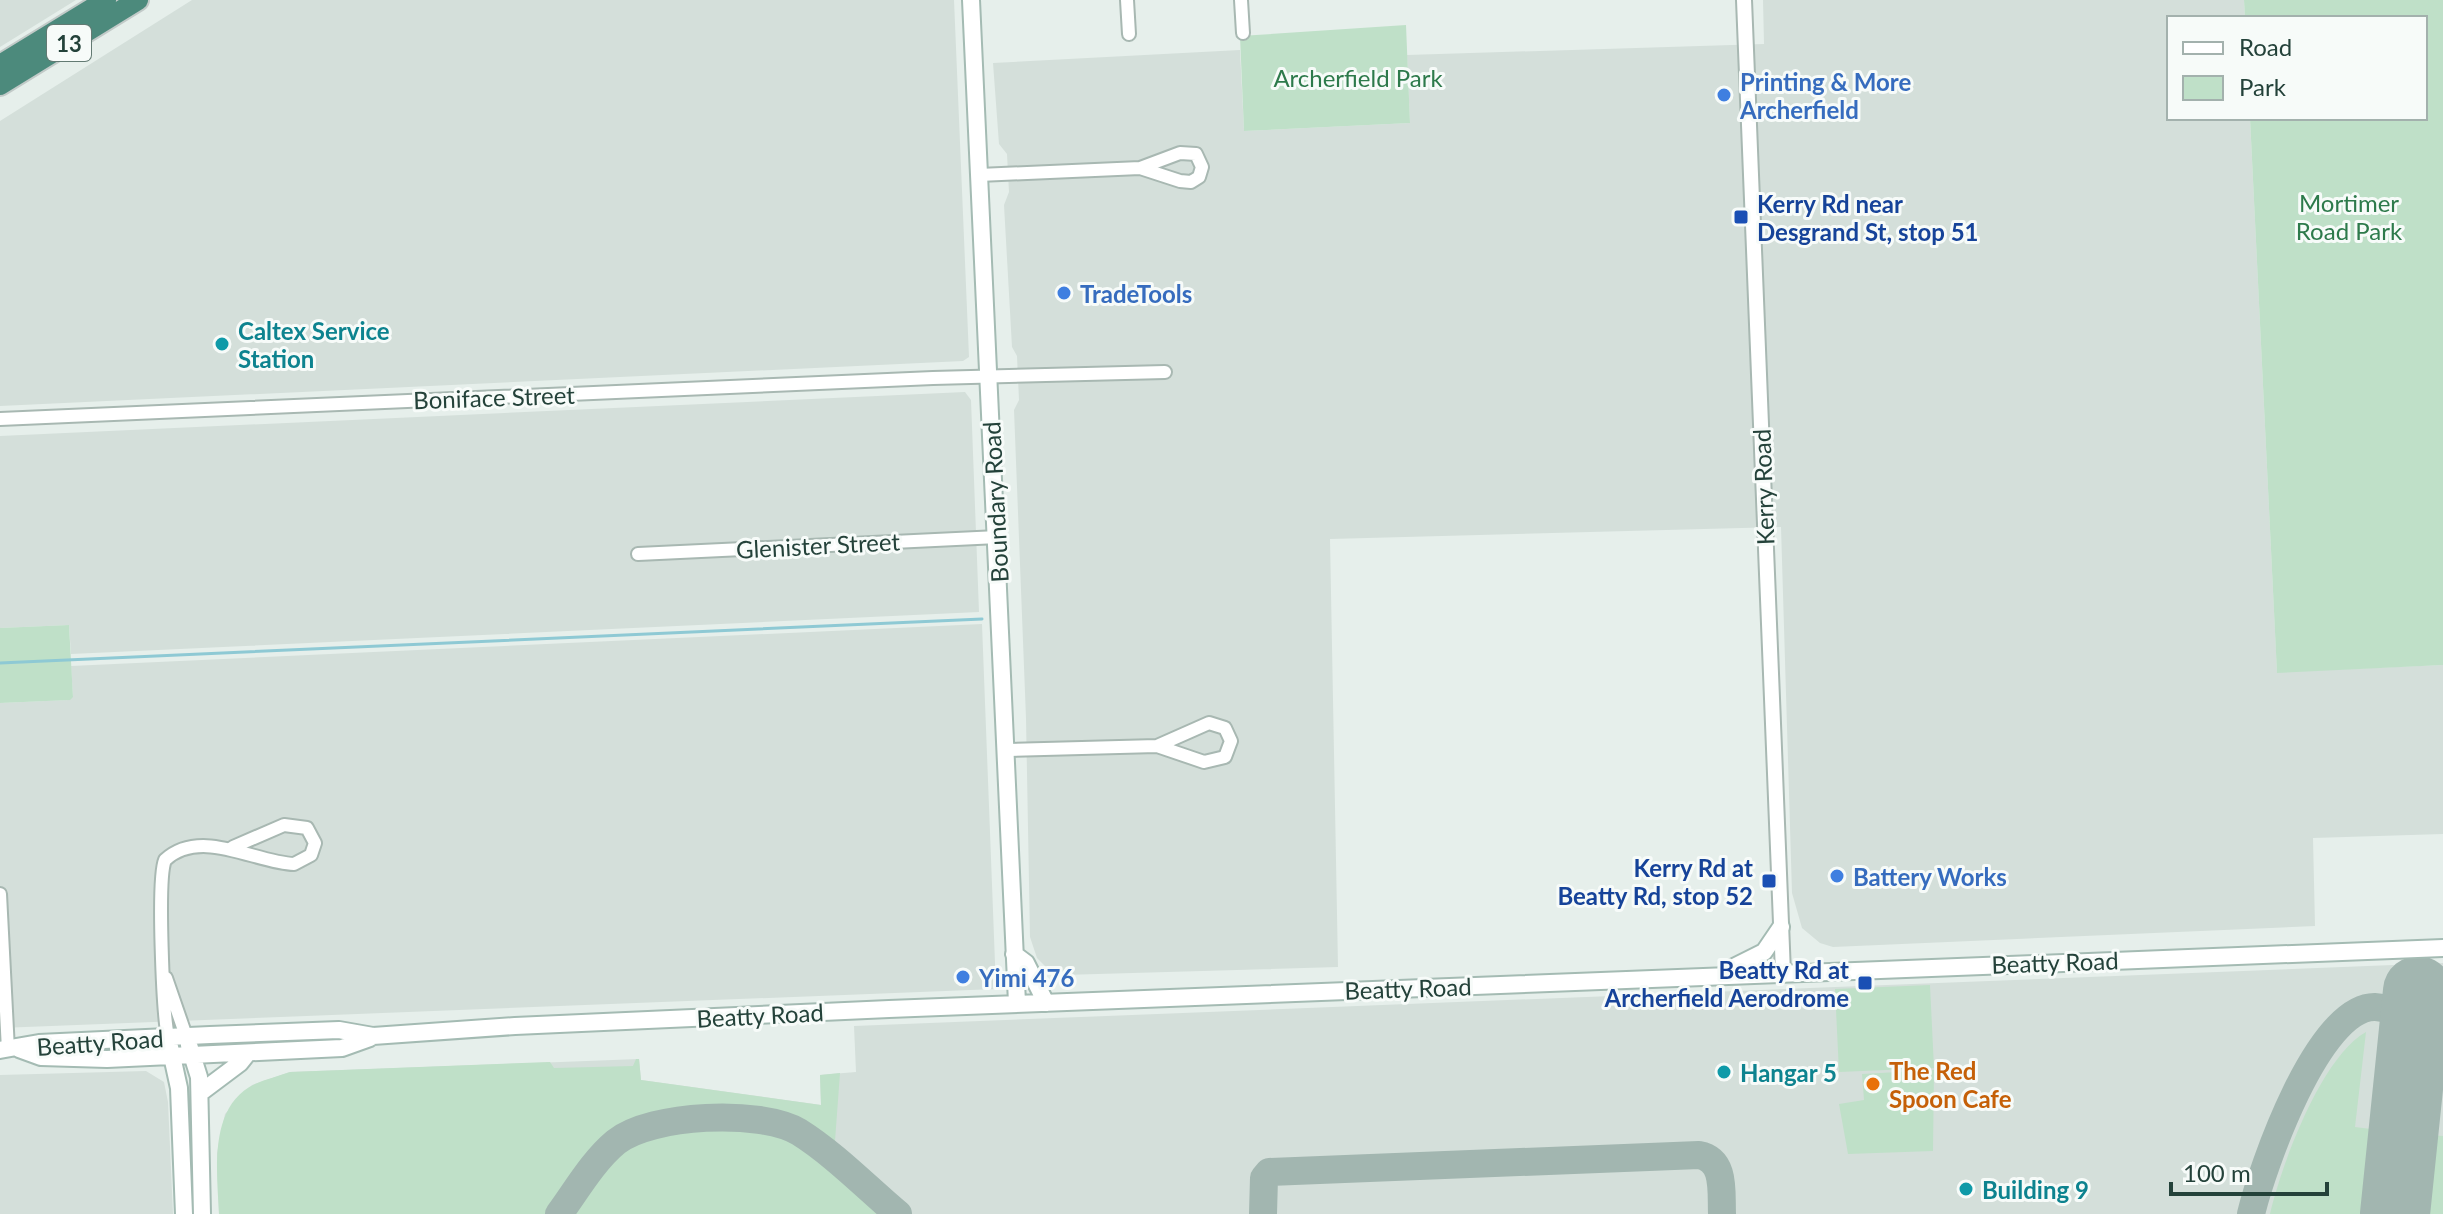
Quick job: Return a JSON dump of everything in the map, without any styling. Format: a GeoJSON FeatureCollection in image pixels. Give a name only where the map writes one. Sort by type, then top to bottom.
{"type":"FeatureCollection","features":[{"type":"Feature","properties":{"kind":"highway","name":"13"},"geometry":{"type":"LineString","coordinates":[[0,65],[106,0]]}},
{"type":"Feature","properties":{"kind":"highway","name":"13"},"geometry":{"type":"LineString","coordinates":[[0,85],[138,0]]}},
{"type":"Feature","properties":{"kind":"main road","name":"Boundary Road"},"geometry":{"type":"LineString","coordinates":[[971,0],[1017,1003]]}},
{"type":"Feature","properties":{"kind":"main road"},"geometry":{"type":"LineString","coordinates":[[1689,977],[1741,966],[1764,952],[1781,927]]}},
{"type":"Feature","properties":{"kind":"main road","name":"Beatty Road"},"geometry":{"type":"LineString","coordinates":[[9,1050],[39,1043],[186,1036],[339,1030],[373,1036],[527,1025],[1017,1003],[2443,948]]}},
{"type":"Feature","properties":{"kind":"main road"},"geometry":{"type":"LineString","coordinates":[[1014,954],[1026,963],[1046,1003]]}},
{"type":"Feature","properties":{"kind":"main road"},"geometry":{"type":"LineString","coordinates":[[186,1036],[200,1093],[202,1214]]}},
{"type":"Feature","properties":{"kind":"main road","name":"Beatty Road"},"geometry":{"type":"LineString","coordinates":[[9,1050],[64,1058],[172,1056],[342,1048],[373,1036]]}},
{"type":"Feature","properties":{"kind":"main road"},"geometry":{"type":"LineString","coordinates":[[168,1037],[179,1088],[184,1214]]}},
{"type":"Feature","properties":{"kind":"main road"},"geometry":{"type":"LineString","coordinates":[[200,1093],[240,1063],[248,1053]]}},
{"type":"Feature","properties":{"kind":"street"},"geometry":{"type":"LineString","coordinates":[[1127,0],[1129,34]]}},
{"type":"Feature","properties":{"kind":"street"},"geometry":{"type":"LineString","coordinates":[[1241,0],[1243,33]]}},
{"type":"Feature","properties":{"kind":"street","name":"Kerry Road"},"geometry":{"type":"LineString","coordinates":[[1744,0],[1783,973]]}},
{"type":"Feature","properties":{"kind":"street"},"geometry":{"type":"LineString","coordinates":[[979,175],[1140,168]]}},
{"type":"Feature","properties":{"kind":"street","name":"Boniface Street"},"geometry":{"type":"LineString","coordinates":[[0,419],[1165,372]]}},
{"type":"Feature","properties":{"kind":"street","name":"Glenister Street"},"geometry":{"type":"LineString","coordinates":[[638,554],[998,537]]}},
{"type":"Feature","properties":{"kind":"street"},"geometry":{"type":"LineString","coordinates":[[1007,750],[1157,746],[1212,763],[1225,757],[1231,741],[1225,728],[1209,723],[1157,746]]}},
{"type":"Feature","properties":{"kind":"street"},"geometry":{"type":"LineString","coordinates":[[168,1037],[162,996],[166,978],[161,879],[168,856],[188,849],[233,847],[294,864],[311,855],[315,843],[307,828],[293,824],[233,847]]}},
{"type":"Feature","properties":{"kind":"street"},"geometry":{"type":"LineString","coordinates":[[0,894],[9,1050]]}},
{"type":"Feature","properties":{"kind":"street"},"geometry":{"type":"LineString","coordinates":[[166,978],[186,1036]]}},
{"type":"Feature","properties":{"kind":"shaded area"},"geometry":{"type":"Polygon","coordinates":[[[0,0],[76,0],[0,47],[0,0]]]}},
{"type":"Feature","properties":{"kind":"shaded area"},"geometry":{"type":"Polygon","coordinates":[[[192,0],[954,0],[969,357],[963,361],[0,406],[0,121],[192,0]]]}},
{"type":"Feature","properties":{"kind":"shaded area"},"geometry":{"type":"Polygon","coordinates":[[[1763,0],[2244,0],[2245,16],[2167,16],[2167,120],[2250,120],[2277,672],[2443,665],[2443,834],[2313,838],[2315,926],[1833,947],[1820,943],[1802,928],[1792,893],[1781,527],[1330,539],[1338,967],[1063,975],[1050,971],[1037,958],[1030,937],[1026,718],[1014,410],[1019,400],[1017,356],[1012,347],[1004,205],[1009,192],[1007,154],[999,144],[993,63],[1240,50],[1244,131],[1410,123],[1407,55],[1764,44],[1763,0]]]}},
{"type":"Feature","properties":{"kind":"shaded area"},"geometry":{"type":"Polygon","coordinates":[[[965,392],[971,400],[979,612],[71,654],[69,625],[0,628],[0,436],[965,392]]]}},
{"type":"Feature","properties":{"kind":"shaded area"},"geometry":{"type":"Polygon","coordinates":[[[982,624],[996,989],[0,1028],[0,703],[69,700],[73,696],[71,666],[982,624]]]}},
{"type":"Feature","properties":{"kind":"shaded area"},"geometry":{"type":"Polygon","coordinates":[[[2443,963],[2443,1214],[219,1214],[217,1153],[225,1114],[252,1085],[290,1072],[639,1059],[641,1080],[821,1105],[820,1075],[856,1072],[854,1026],[2443,963]]]}},
{"type":"Feature","properties":{"kind":"shaded area"},"geometry":{"type":"Polygon","coordinates":[[[146,1071],[164,1082],[168,1102],[173,1214],[0,1214],[0,1075],[146,1071]]]}},
{"type":"Feature","properties":{"kind":"green space","name":"Mortimer Road Park"},"geometry":{"type":"Polygon","coordinates":[[[2244,0],[2443,0],[2443,665],[2277,673],[2250,120],[2427,120],[2427,16],[2245,16],[2244,0]]]}},
{"type":"Feature","properties":{"kind":"green space","name":"Archerfield Park"},"geometry":{"type":"Polygon","coordinates":[[[1406,25],[1410,123],[1244,131],[1240,36],[1406,25]]]}},
{"type":"Feature","properties":{"kind":"green space"},"geometry":{"type":"Polygon","coordinates":[[[69,625],[73,697],[70,700],[0,703],[0,628],[69,625]]]}},
{"type":"Feature","properties":{"kind":"green space"},"geometry":{"type":"Polygon","coordinates":[[[1930,985],[1934,1068],[1839,1072],[1835,989],[1930,985]]]}},
{"type":"Feature","properties":{"kind":"green space"},"geometry":{"type":"Polygon","coordinates":[[[2366,1032],[2355,1127],[2379,1130],[2370,1214],[2270,1214],[2283,1169],[2305,1114],[2334,1064],[2349,1045],[2366,1032]]]}},
{"type":"Feature","properties":{"kind":"green space"},"geometry":{"type":"Polygon","coordinates":[[[639,1059],[641,1080],[821,1105],[820,1075],[840,1073],[835,1141],[826,1147],[803,1133],[799,1138],[801,1145],[883,1214],[219,1214],[217,1160],[222,1124],[240,1094],[255,1084],[290,1072],[550,1062],[554,1068],[633,1066],[639,1059]]]}},
{"type":"Feature","properties":{"kind":"green space"},"geometry":{"type":"Polygon","coordinates":[[[1934,1070],[1933,1151],[1848,1154],[1839,1104],[1864,1100],[1862,1074],[1934,1070]]]}},
{"type":"Feature","properties":{"kind":"green space"},"geometry":{"type":"Polygon","coordinates":[[[2428,1135],[2443,1136],[2443,1214],[2420,1214],[2428,1135]]]}},
{"type":"Feature","properties":{"kind":"waterway"},"geometry":{"type":"LineString","coordinates":[[0,663],[982,619]]}},
{"type":"Feature","properties":{"kind":"taxiway"},"geometry":{"type":"LineString","coordinates":[[2402,1146],[2410,1051],[2399,1030],[2400,1008],[2413,1002],[2425,1006],[2430,1018],[2426,1028],[2414,1037],[2411,1072]]}},
{"type":"Feature","properties":{"kind":"taxiway"},"geometry":{"type":"LineString","coordinates":[[2251,1214],[2280,1128],[2314,1060],[2333,1032],[2354,1014],[2375,1007],[2393,1013],[2421,1036],[2443,1041]]}},
{"type":"Feature","properties":{"kind":"taxiway"},"geometry":{"type":"LineString","coordinates":[[559,1214],[585,1176],[616,1142],[654,1125],[706,1118],[759,1120],[799,1132],[837,1160],[898,1214]]}},
{"type":"Feature","properties":{"kind":"taxiway"},"geometry":{"type":"LineString","coordinates":[[1263,1214],[1264,1178],[1269,1172],[1699,1155],[1708,1158],[1718,1170],[1722,1214]]}},
{"type":"Feature","properties":{"kind":"runway"},"geometry":{"type":"LineString","coordinates":[[2395,1214],[2418,991]]}},
{"type":"Feature","properties":{"kind":"place","name":"Printing & More Archerfield"},"geometry":{"type":"Point","coordinates":[1724,95]}},
{"type":"Feature","properties":{"kind":"place","name":"Kerry Rd near Desgrand St, stop 51"},"geometry":{"type":"Point","coordinates":[1741,217]}},
{"type":"Feature","properties":{"kind":"place","name":"TradeTools"},"geometry":{"type":"Point","coordinates":[1064,293]}},
{"type":"Feature","properties":{"kind":"place","name":"Caltex Service Station"},"geometry":{"type":"Point","coordinates":[222,344]}},
{"type":"Feature","properties":{"kind":"place","name":"Battery Works"},"geometry":{"type":"Point","coordinates":[1837,876]}},
{"type":"Feature","properties":{"kind":"place","name":"Kerry Rd at Beatty Rd, stop 52"},"geometry":{"type":"Point","coordinates":[1769,881]}},
{"type":"Feature","properties":{"kind":"place","name":"Yimi 476"},"geometry":{"type":"Point","coordinates":[963,977]}},
{"type":"Feature","properties":{"kind":"place","name":"Beatty Rd at Archerfield Aerodrome"},"geometry":{"type":"Point","coordinates":[1865,983]}},
{"type":"Feature","properties":{"kind":"place","name":"Hangar 5"},"geometry":{"type":"Point","coordinates":[1724,1072]}},
{"type":"Feature","properties":{"kind":"place","name":"The Red Spoon Cafe"},"geometry":{"type":"Point","coordinates":[1873,1084]}},
{"type":"Feature","properties":{"kind":"place","name":"Building 9"},"geometry":{"type":"Point","coordinates":[1966,1189]}}]}
